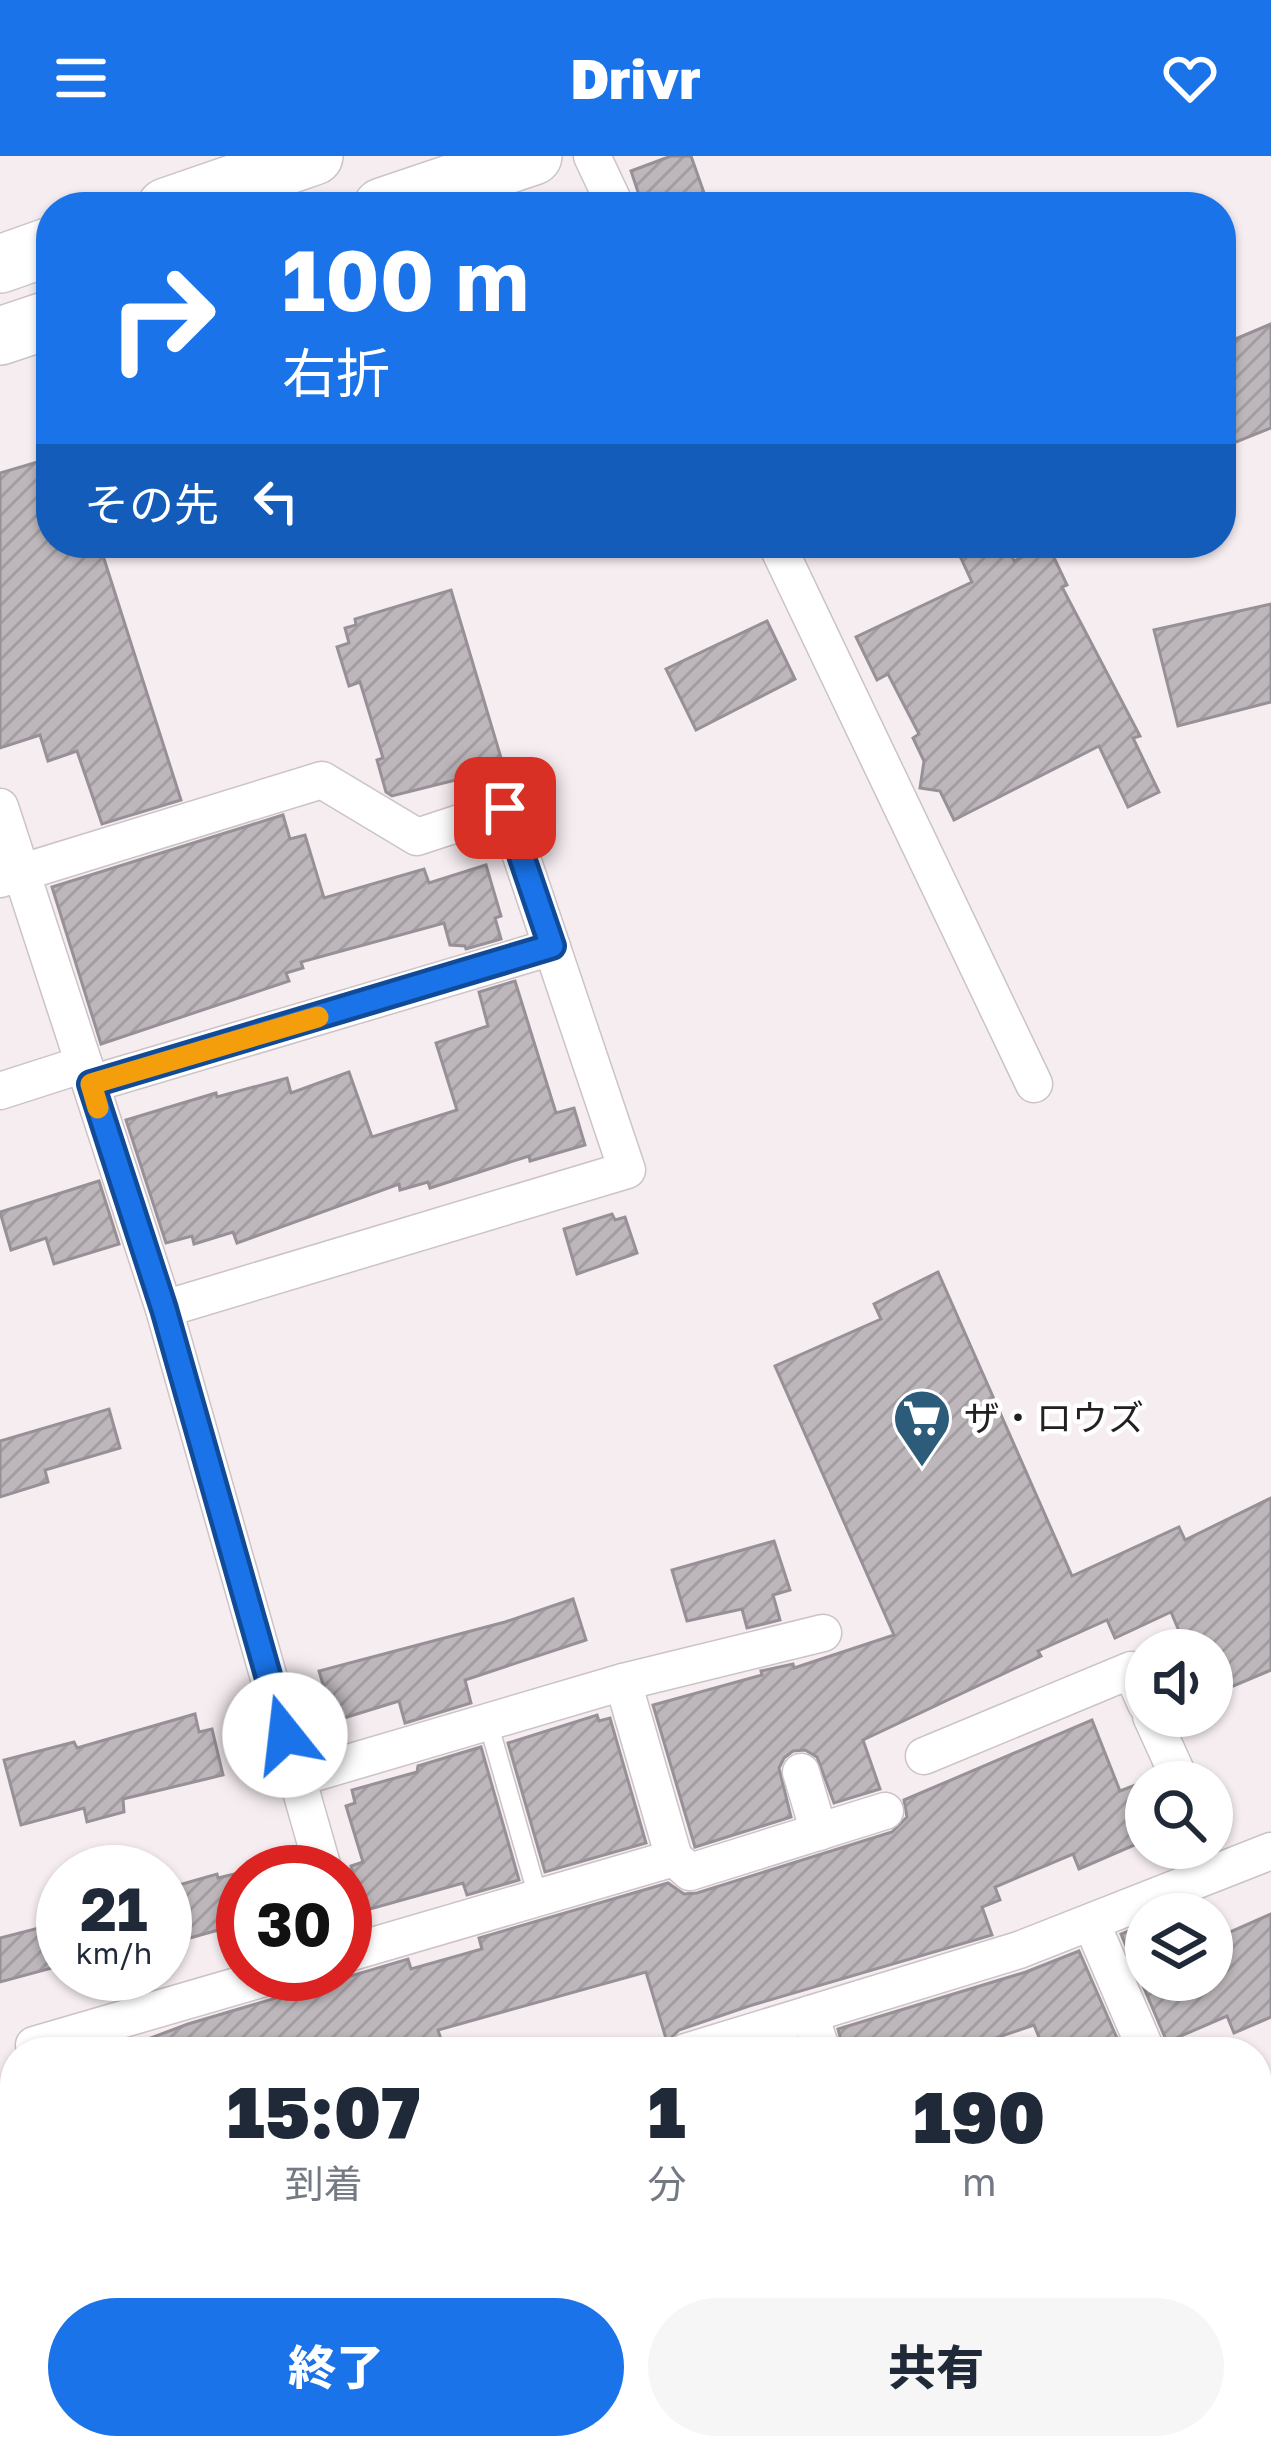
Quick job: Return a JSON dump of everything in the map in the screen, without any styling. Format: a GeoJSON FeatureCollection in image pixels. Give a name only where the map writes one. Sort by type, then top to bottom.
{"type":"FeatureCollection","features":[{"type":"Feature","properties":{"kind":"main road"},"geometry":{"type":"LineString","coordinates":[[210,192],[314,156]]}},
{"type":"Feature","properties":{"kind":"main road"},"geometry":{"type":"LineString","coordinates":[[426,192],[533,156]]}},
{"type":"Feature","properties":{"kind":"main road"},"geometry":{"type":"LineString","coordinates":[[0,264],[36,251]]}},
{"type":"Feature","properties":{"kind":"main road"},"geometry":{"type":"LineString","coordinates":[[0,336],[36,324]]}},
{"type":"Feature","properties":{"kind":"street"},"geometry":{"type":"LineString","coordinates":[[592,156],[609,192]]}},
{"type":"Feature","properties":{"kind":"street"},"geometry":{"type":"LineString","coordinates":[[783,558],[1034,1084]]}},
{"type":"Feature","properties":{"kind":"street"},"geometry":{"type":"LineString","coordinates":[[11,876],[322,780],[417,837],[505,808],[627,1169],[164,1309]]}},
{"type":"Feature","properties":{"kind":"street"},"geometry":{"type":"LineString","coordinates":[[0,808],[11,876],[87,1074],[164,1309],[316,1845]]}},
{"type":"Feature","properties":{"kind":"street"},"geometry":{"type":"LineString","coordinates":[[0,1091],[87,1074],[552,946]]}},
{"type":"Feature","properties":{"kind":"street"},"geometry":{"type":"LineString","coordinates":[[297,1778],[623,1682],[823,1633]]}},
{"type":"Feature","properties":{"kind":"street"},"geometry":{"type":"LineString","coordinates":[[924,1756],[1125,1672]]}},
{"type":"Feature","properties":{"kind":"street"},"geometry":{"type":"LineString","coordinates":[[623,1682],[674,1858],[690,1872],[885,1811]]}},
{"type":"Feature","properties":{"kind":"street"},"geometry":{"type":"LineString","coordinates":[[802,1772],[819,1832]]}},
{"type":"Feature","properties":{"kind":"street"},"geometry":{"type":"LineString","coordinates":[[1233,1856],[1271,1851]]}},
{"type":"Feature","properties":{"kind":"street"},"geometry":{"type":"LineString","coordinates":[[372,1944],[674,1858]]}},
{"type":"Feature","properties":{"kind":"street"},"geometry":{"type":"LineString","coordinates":[[735,2037],[1019,1950],[1091,1922],[1195,1869]]}},
{"type":"Feature","properties":{"kind":"street"},"geometry":{"type":"LineString","coordinates":[[1091,1922],[1141,2037]]}},
{"type":"Feature","properties":{"kind":"street"},"geometry":{"type":"LineString","coordinates":[[61,2037],[216,1992]]}},
{"type":"Feature","properties":{"kind":"street"},"geometry":{"type":"LineString","coordinates":[[810,2014],[817,2037]]}},
{"type":"Feature","properties":{"kind":"lane"},"geometry":{"type":"LineString","coordinates":[[488,1721],[538,1898]]}},
{"type":"Feature","properties":{"kind":"building"},"geometry":{"type":"Polygon","coordinates":[[[671,156],[691,156],[704,192],[638,192],[631,171],[671,156]]]}},
{"type":"Feature","properties":{"kind":"building"},"geometry":{"type":"Polygon","coordinates":[[[1271,324],[1271,428],[1236,442],[1236,339],[1271,324]]]}},
{"type":"Feature","properties":{"kind":"building"},"geometry":{"type":"Polygon","coordinates":[[[36,462],[36,558],[104,558],[181,800],[102,824],[77,751],[48,761],[40,735],[0,748],[0,473],[36,462]]]}},
{"type":"Feature","properties":{"kind":"building"},"geometry":{"type":"Polygon","coordinates":[[[961,558],[1054,558],[1067,585],[1062,587],[1140,736],[1133,738],[1159,792],[1128,807],[1099,746],[954,820],[940,791],[920,788],[924,761],[913,738],[919,734],[888,674],[877,680],[856,637],[972,582],[961,558]]]}},
{"type":"Feature","properties":{"kind":"building"},"geometry":{"type":"Polygon","coordinates":[[[451,590],[504,768],[392,796],[386,792],[377,760],[383,758],[360,682],[349,686],[337,647],[349,643],[345,628],[356,625],[355,619],[451,590]]]}},
{"type":"Feature","properties":{"kind":"building"},"geometry":{"type":"Polygon","coordinates":[[[1271,604],[1271,702],[1178,726],[1154,630],[1271,604]]]}},
{"type":"Feature","properties":{"kind":"building"},"geometry":{"type":"Polygon","coordinates":[[[767,621],[795,679],[696,730],[666,669],[767,621]]]}},
{"type":"Feature","properties":{"kind":"building"},"geometry":{"type":"Polygon","coordinates":[[[283,815],[290,839],[305,835],[324,898],[424,869],[429,883],[486,865],[501,916],[495,918],[501,939],[466,949],[450,945],[444,923],[301,962],[303,968],[286,973],[289,981],[101,1044],[52,887],[283,815]]]}},
{"type":"Feature","properties":{"kind":"building"},"geometry":{"type":"Polygon","coordinates":[[[515,981],[556,1113],[574,1108],[585,1145],[530,1161],[529,1156],[430,1188],[428,1182],[400,1190],[399,1184],[237,1243],[233,1232],[194,1244],[192,1236],[166,1243],[126,1120],[287,1078],[291,1093],[349,1072],[372,1137],[457,1110],[436,1043],[488,1026],[479,992],[515,981]]]}},
{"type":"Feature","properties":{"kind":"building"},"geometry":{"type":"Polygon","coordinates":[[[99,1181],[119,1244],[54,1264],[46,1238],[11,1250],[0,1212],[99,1181]]]}},
{"type":"Feature","properties":{"kind":"building"},"geometry":{"type":"Polygon","coordinates":[[[612,1214],[615,1220],[625,1217],[637,1253],[577,1274],[564,1229],[612,1214]]]}},
{"type":"Feature","properties":{"kind":"building"},"geometry":{"type":"Polygon","coordinates":[[[938,1272],[1072,1576],[1179,1527],[1185,1540],[1271,1498],[1271,1670],[1233,1686],[1233,1629],[1178,1629],[1171,1612],[1125,1629],[1115,1638],[1107,1620],[863,1740],[880,1789],[834,1803],[817,1757],[805,1750],[793,1751],[779,1768],[791,1817],[695,1847],[653,1705],[762,1675],[761,1671],[793,1664],[794,1668],[894,1635],[775,1366],[881,1319],[874,1304],[938,1272]]]}},
{"type":"Feature","properties":{"kind":"building"},"geometry":{"type":"Polygon","coordinates":[[[109,1409],[120,1448],[45,1470],[48,1482],[0,1497],[0,1441],[109,1409]]]}},
{"type":"Feature","properties":{"kind":"building"},"geometry":{"type":"Polygon","coordinates":[[[774,1541],[790,1590],[773,1595],[780,1620],[747,1628],[742,1609],[687,1621],[672,1570],[774,1541]]]}},
{"type":"Feature","properties":{"kind":"building"},"geometry":{"type":"Polygon","coordinates":[[[573,1599],[586,1640],[465,1680],[471,1703],[405,1723],[399,1701],[334,1721],[319,1671],[573,1599]]]}},
{"type":"Feature","properties":{"kind":"building"},"geometry":{"type":"Polygon","coordinates":[[[195,1714],[199,1732],[212,1729],[223,1775],[123,1799],[124,1812],[87,1822],[84,1808],[21,1825],[4,1760],[74,1742],[77,1748],[195,1714]]]}},
{"type":"Feature","properties":{"kind":"building"},"geometry":{"type":"Polygon","coordinates":[[[597,1715],[599,1721],[610,1718],[646,1843],[545,1872],[508,1743],[597,1715]]]}},
{"type":"Feature","properties":{"kind":"building"},"geometry":{"type":"Polygon","coordinates":[[[1092,1720],[1120,1791],[1125,1789],[1125,1849],[1079,1869],[1073,1854],[995,1887],[1000,1900],[982,1907],[992,1935],[749,2006],[679,2030],[672,2037],[666,2037],[646,1972],[438,2030],[440,2037],[153,2037],[266,2001],[372,2001],[372,1970],[408,1959],[411,1969],[482,1949],[479,1938],[668,1883],[684,1894],[697,1893],[892,1832],[907,1817],[904,1800],[1092,1720]]]}},
{"type":"Feature","properties":{"kind":"building"},"geometry":{"type":"Polygon","coordinates":[[[481,1747],[519,1880],[467,1895],[463,1883],[372,1908],[372,1845],[358,1845],[346,1806],[355,1803],[352,1790],[417,1772],[418,1766],[481,1747]]]}},
{"type":"Feature","properties":{"kind":"building"},"geometry":{"type":"Polygon","coordinates":[[[216,1874],[216,1931],[192,1937],[192,1881],[216,1874]]]}},
{"type":"Feature","properties":{"kind":"building"},"geometry":{"type":"Polygon","coordinates":[[[1271,1914],[1271,2017],[1234,2033],[1227,2016],[1179,2037],[1165,2037],[1150,2001],[1233,2001],[1233,1931],[1271,1914]]]}},
{"type":"Feature","properties":{"kind":"building"},"geometry":{"type":"Polygon","coordinates":[[[36,1929],[36,1972],[0,1982],[0,1938],[36,1929]]]}},
{"type":"Feature","properties":{"kind":"building"},"geometry":{"type":"Polygon","coordinates":[[[1079,1951],[1116,2037],[1039,2037],[1034,2025],[999,2037],[840,2037],[838,2029],[1026,1972],[1079,1951]]]}},
{"type":"Feature","properties":{"kind":"slow traffic"},"geometry":{"type":"LineString","coordinates":[[98,1108],[91,1084],[318,1017]]}},
{"type":"Feature","properties":{"kind":"place","name":"ザ・ロウズ"},"geometry":{"type":"Point","coordinates":[922,1469]}},
{"type":"Feature","properties":{"kind":"route"},"geometry":{"type":"LineString","coordinates":[[285,1735],[164,1309],[91,1084],[552,946],[505,808]]}}]}
